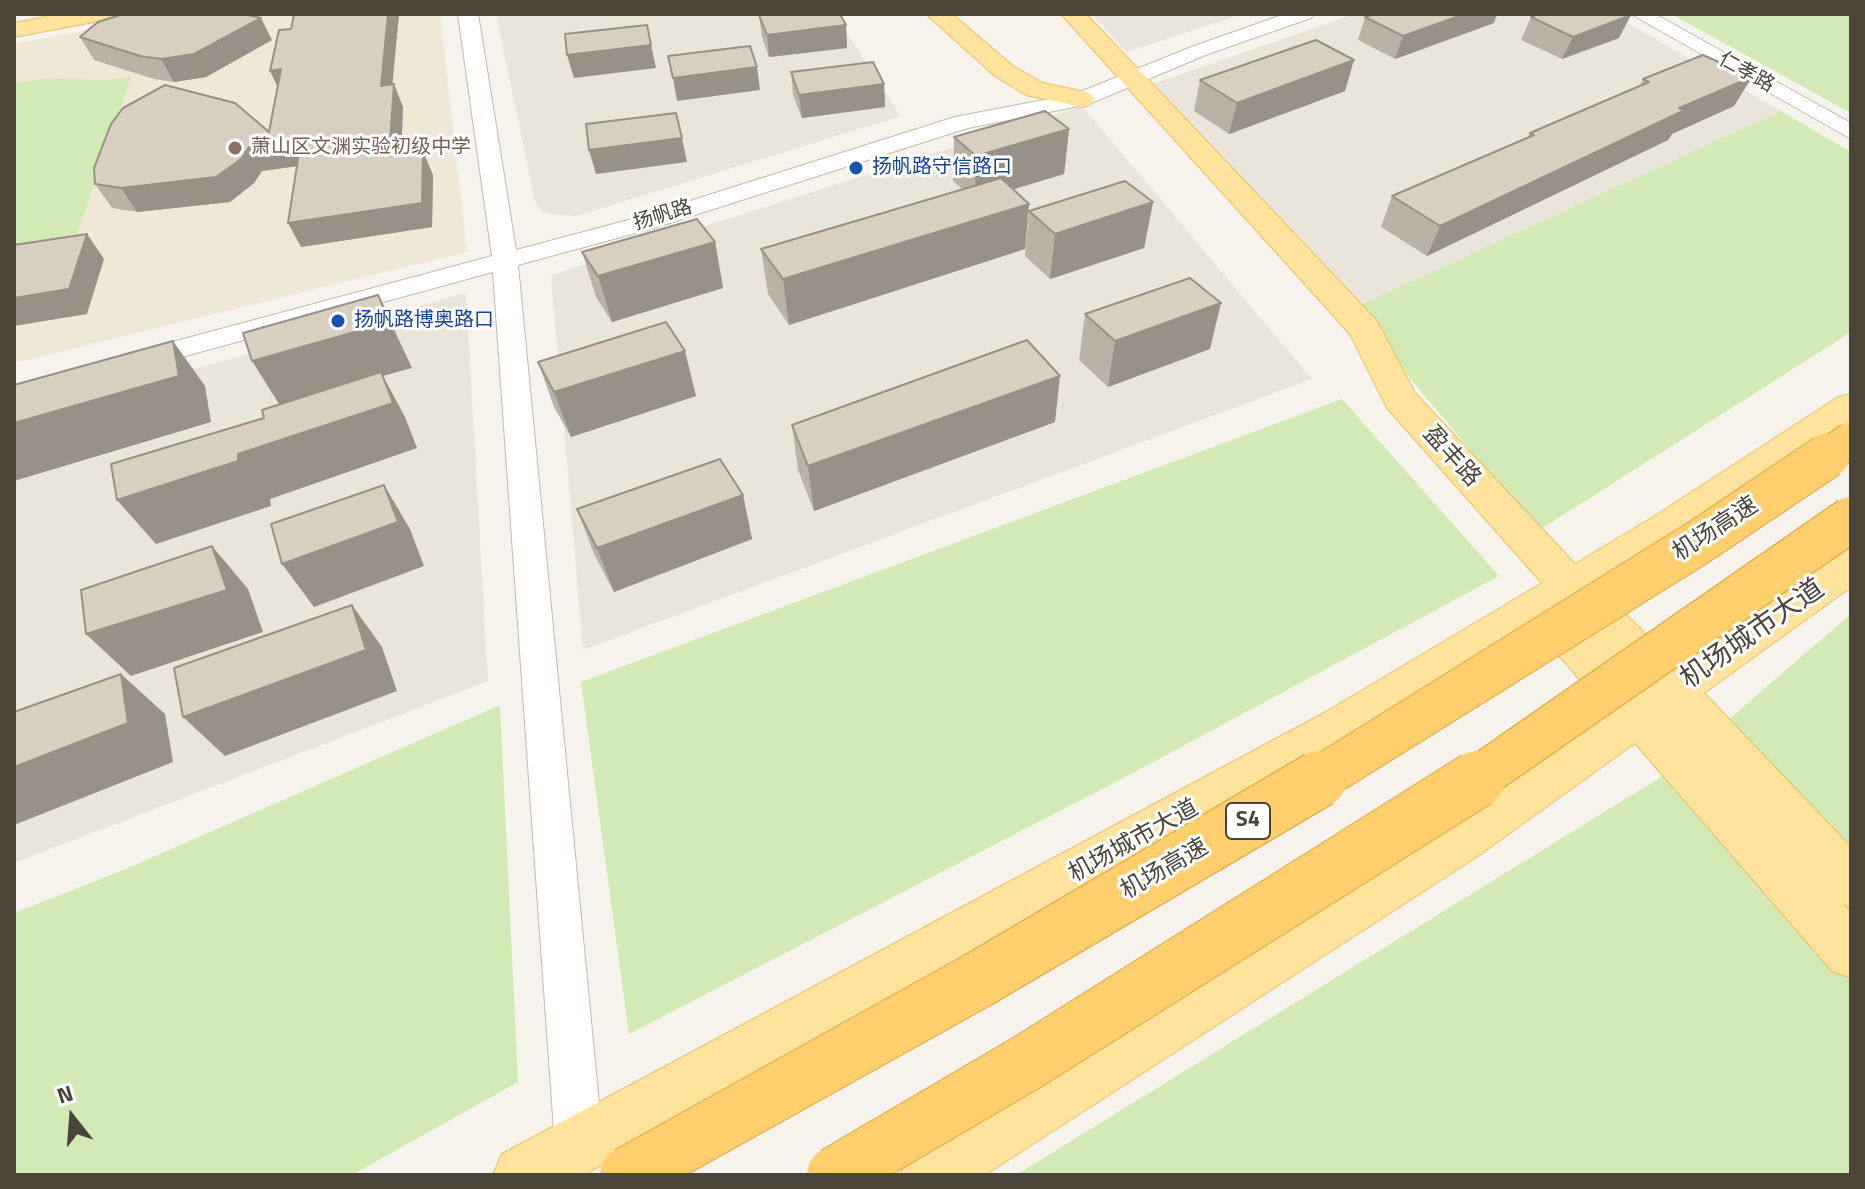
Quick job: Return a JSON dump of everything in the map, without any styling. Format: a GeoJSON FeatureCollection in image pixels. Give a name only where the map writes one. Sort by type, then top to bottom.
{"type":"FeatureCollection","features":[{"type":"Feature","properties":{"kind":"highway","name":"机场高速"},"geometry":{"type":"LineString","coordinates":[[628,1175],[978,980],[1369,750],[1699,542],[1851,440]]}},
{"type":"Feature","properties":{"kind":"highway"},"geometry":{"type":"LineString","coordinates":[[835,1175],[1026,1063],[1434,809],[1851,519]]}},
{"type":"Feature","properties":{"kind":"main road"},"geometry":{"type":"LineString","coordinates":[[14,21],[52,14]]}},
{"type":"Feature","properties":{"kind":"main road"},"geometry":{"type":"LineString","coordinates":[[14,30],[99,14]]}},
{"type":"Feature","properties":{"kind":"main road"},"geometry":{"type":"LineString","coordinates":[[938,14],[1004,71],[1035,89],[1081,99]]}},
{"type":"Feature","properties":{"kind":"main road","name":"盈丰路"},"geometry":{"type":"LineString","coordinates":[[1073,14],[1365,329],[1400,399],[1556,597],[1656,703],[1851,883]]}},
{"type":"Feature","properties":{"kind":"main road","name":"机场城市大道"},"geometry":{"type":"LineString","coordinates":[[523,1175],[943,948],[1340,727],[1556,597],[1851,406]]}},
{"type":"Feature","properties":{"kind":"main road","name":"机场城市大道"},"geometry":{"type":"LineString","coordinates":[[930,1175],[1050,1102],[1460,840],[1851,565]]}},
{"type":"Feature","properties":{"kind":"main road","name":"盈丰路"},"geometry":{"type":"LineString","coordinates":[[1656,703],[1851,952]]}},
{"type":"Feature","properties":{"kind":"street"},"geometry":{"type":"LineString","coordinates":[[468,14],[505,261],[579,1145]]}},
{"type":"Feature","properties":{"kind":"street","name":"扬帆路"},"geometry":{"type":"LineString","coordinates":[[106,369],[645,223],[963,122],[1081,99],[1201,50],[1304,14]]}},
{"type":"Feature","properties":{"kind":"street","name":"仁孝路"},"geometry":{"type":"LineString","coordinates":[[1641,14],[1851,132]]}},
{"type":"Feature","properties":{"kind":"shaded area","name":"萧山区文渊实验初级中学"},"geometry":{"type":"Polygon","coordinates":[[[172,14],[440,14],[467,252],[14,363],[14,44],[172,14]]]}},
{"type":"Feature","properties":{"kind":"shaded area"},"geometry":{"type":"Polygon","coordinates":[[[496,14],[834,14],[901,116],[576,216],[542,213],[535,201],[496,14]]]}},
{"type":"Feature","properties":{"kind":"shaded area"},"geometry":{"type":"Polygon","coordinates":[[[1092,14],[1244,14],[1126,52],[1092,14]]]}},
{"type":"Feature","properties":{"kind":"shaded area"},"geometry":{"type":"Polygon","coordinates":[[[1355,14],[1612,14],[1781,111],[1352,309],[1152,84],[1355,14]]]}},
{"type":"Feature","properties":{"kind":"shaded area"},"geometry":{"type":"Polygon","coordinates":[[[1082,106],[1312,379],[583,650],[551,275],[1082,106]]]}},
{"type":"Feature","properties":{"kind":"shaded area"},"geometry":{"type":"Polygon","coordinates":[[[466,293],[488,681],[14,863],[14,419],[466,293]]]}},
{"type":"Feature","properties":{"kind":"green space"},"geometry":{"type":"Polygon","coordinates":[[[1671,14],[1851,14],[1851,113],[1671,14]]]}},
{"type":"Feature","properties":{"kind":"green space"},"geometry":{"type":"Polygon","coordinates":[[[131,77],[69,257],[14,266],[14,83],[47,78],[104,80],[131,77]]]}},
{"type":"Feature","properties":{"kind":"green space"},"geometry":{"type":"Polygon","coordinates":[[[1781,111],[1851,152],[1851,332],[1538,531],[1352,309],[1781,111]]]}},
{"type":"Feature","properties":{"kind":"green space"},"geometry":{"type":"Polygon","coordinates":[[[1342,399],[1499,576],[1131,774],[629,1034],[581,682],[1342,399]]]}},
{"type":"Feature","properties":{"kind":"green space"},"geometry":{"type":"Polygon","coordinates":[[[1851,614],[1851,849],[1728,720],[1851,614]]]}},
{"type":"Feature","properties":{"kind":"green space"},"geometry":{"type":"Polygon","coordinates":[[[500,705],[518,1082],[352,1175],[14,1175],[14,913],[121,871],[500,705]]]}},
{"type":"Feature","properties":{"kind":"green space"},"geometry":{"type":"Polygon","coordinates":[[[1669,772],[1851,981],[1851,1175],[1016,1175],[1669,772]]]}},
{"type":"Feature","properties":{"kind":"building"},"geometry":{"type":"Polygon","coordinates":[[[123,14],[243,14],[261,18],[194,54],[161,59],[140,56],[80,37],[98,22],[123,14]]]}},
{"type":"Feature","properties":{"kind":"building"},"geometry":{"type":"Polygon","coordinates":[[[294,14],[388,14],[381,86],[394,84],[389,156],[423,151],[422,203],[288,223],[301,140],[249,147],[241,159],[216,177],[121,188],[95,184],[94,168],[111,124],[123,108],[165,85],[235,103],[269,132],[281,69],[270,71],[279,30],[291,29],[294,14]]]}},
{"type":"Feature","properties":{"kind":"building"},"geometry":{"type":"Polygon","coordinates":[[[840,14],[846,25],[767,35],[759,15],[840,14]]]}},
{"type":"Feature","properties":{"kind":"building"},"geometry":{"type":"Polygon","coordinates":[[[1375,14],[1465,14],[1403,36],[1365,17],[1375,14]]]}},
{"type":"Feature","properties":{"kind":"building"},"geometry":{"type":"Polygon","coordinates":[[[1539,14],[1631,15],[1573,37],[1531,17],[1539,14]]]}},
{"type":"Feature","properties":{"kind":"building"},"geometry":{"type":"Polygon","coordinates":[[[647,25],[651,45],[567,55],[565,34],[647,25]]]}},
{"type":"Feature","properties":{"kind":"building"},"geometry":{"type":"Polygon","coordinates":[[[1316,40],[1354,60],[1237,103],[1200,80],[1316,40]]]}},
{"type":"Feature","properties":{"kind":"building"},"geometry":{"type":"Polygon","coordinates":[[[750,46],[757,67],[673,78],[668,56],[750,46]]]}},
{"type":"Feature","properties":{"kind":"building"},"geometry":{"type":"Polygon","coordinates":[[[1703,55],[1752,77],[1679,108],[1685,110],[1440,226],[1392,196],[1534,135],[1530,133],[1649,82],[1643,79],[1703,55]]]}},
{"type":"Feature","properties":{"kind":"building"},"geometry":{"type":"Polygon","coordinates":[[[873,62],[884,84],[799,95],[791,72],[873,62]]]}},
{"type":"Feature","properties":{"kind":"building"},"geometry":{"type":"Polygon","coordinates":[[[1045,111],[1069,129],[976,156],[954,137],[1045,111]]]}},
{"type":"Feature","properties":{"kind":"building"},"geometry":{"type":"Polygon","coordinates":[[[676,113],[682,138],[589,150],[586,124],[676,113]]]}},
{"type":"Feature","properties":{"kind":"building"},"geometry":{"type":"Polygon","coordinates":[[[1001,178],[1029,204],[783,279],[761,249],[1001,178]]]}},
{"type":"Feature","properties":{"kind":"building"},"geometry":{"type":"Polygon","coordinates":[[[1125,181],[1153,202],[1055,234],[1029,211],[1125,181]]]}},
{"type":"Feature","properties":{"kind":"building"},"geometry":{"type":"Polygon","coordinates":[[[697,219],[715,242],[598,276],[582,252],[697,219]]]}},
{"type":"Feature","properties":{"kind":"building"},"geometry":{"type":"Polygon","coordinates":[[[87,234],[69,289],[14,298],[14,245],[87,234]]]}},
{"type":"Feature","properties":{"kind":"building"},"geometry":{"type":"Polygon","coordinates":[[[1190,278],[1221,303],[1115,341],[1085,314],[1190,278]]]}},
{"type":"Feature","properties":{"kind":"building"},"geometry":{"type":"Polygon","coordinates":[[[378,295],[390,322],[252,361],[243,333],[378,295]]]}},
{"type":"Feature","properties":{"kind":"building"},"geometry":{"type":"Polygon","coordinates":[[[666,322],[685,351],[554,392],[538,362],[666,322]]]}},
{"type":"Feature","properties":{"kind":"building"},"geometry":{"type":"Polygon","coordinates":[[[1027,340],[1060,376],[808,466],[792,425],[1027,340]]]}},
{"type":"Feature","properties":{"kind":"building"},"geometry":{"type":"Polygon","coordinates":[[[173,341],[179,376],[14,423],[14,385],[173,341]]]}},
{"type":"Feature","properties":{"kind":"building"},"geometry":{"type":"Polygon","coordinates":[[[381,372],[393,403],[238,454],[238,461],[117,500],[111,464],[264,418],[262,410],[381,372]]]}},
{"type":"Feature","properties":{"kind":"building"},"geometry":{"type":"Polygon","coordinates":[[[720,459],[743,495],[597,548],[577,509],[720,459]]]}},
{"type":"Feature","properties":{"kind":"building"},"geometry":{"type":"Polygon","coordinates":[[[384,485],[398,522],[282,564],[271,524],[384,485]]]}},
{"type":"Feature","properties":{"kind":"building"},"geometry":{"type":"Polygon","coordinates":[[[212,546],[227,590],[86,634],[81,590],[212,546]]]}},
{"type":"Feature","properties":{"kind":"building"},"geometry":{"type":"Polygon","coordinates":[[[352,605],[366,650],[183,717],[174,668],[352,605]]]}},
{"type":"Feature","properties":{"kind":"building"},"geometry":{"type":"Polygon","coordinates":[[[121,674],[128,723],[14,767],[14,712],[121,674]]]}},
{"type":"Feature","properties":{"kind":"place","name":"萧山区文渊实验初级中学"},"geometry":{"type":"Point","coordinates":[235,148]}},
{"type":"Feature","properties":{"kind":"place","name":"扬帆路守信路口"},"geometry":{"type":"Point","coordinates":[856,168]}},
{"type":"Feature","properties":{"kind":"place","name":"扬帆路博奥路口"},"geometry":{"type":"Point","coordinates":[338,321]}}]}
